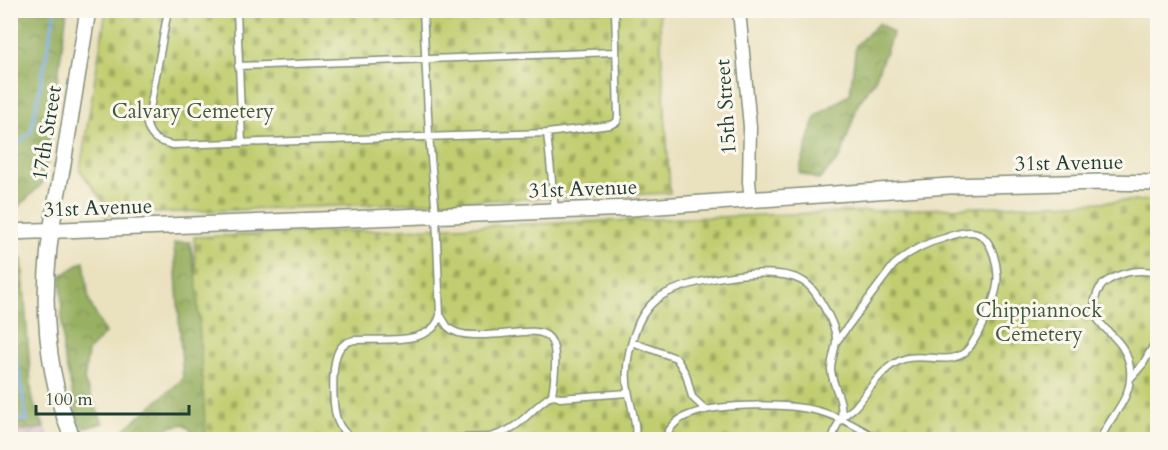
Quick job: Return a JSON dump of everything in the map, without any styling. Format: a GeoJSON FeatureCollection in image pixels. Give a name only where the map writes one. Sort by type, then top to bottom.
{"type":"FeatureCollection","features":[{"type":"Feature","properties":{"kind":"street","name":"17th Street"},"geometry":{"type":"LineString","coordinates":[[73,440],[55,381],[47,332],[46,291],[51,231],[88,10]]}},
{"type":"Feature","properties":{"kind":"street","name":"15th Street"},"geometry":{"type":"LineString","coordinates":[[739,10],[750,127],[751,200]]}},
{"type":"Feature","properties":{"kind":"street","name":"31st Avenue"},"geometry":{"type":"LineString","coordinates":[[10,232],[555,211],[927,187],[1158,183]]}},
{"type":"Feature","properties":{"kind":"lane"},"geometry":{"type":"LineString","coordinates":[[168,10],[147,125],[149,133],[156,141],[173,145],[547,133],[610,125],[617,122],[618,116],[615,10]]}},
{"type":"Feature","properties":{"kind":"lane"},"geometry":{"type":"LineString","coordinates":[[237,10],[242,143]]}},
{"type":"Feature","properties":{"kind":"lane"},"geometry":{"type":"LineString","coordinates":[[354,440],[345,433],[336,415],[334,382],[340,348],[346,342],[354,340],[416,337],[432,329],[438,323],[440,315],[423,10]]}},
{"type":"Feature","properties":{"kind":"lane"},"geometry":{"type":"LineString","coordinates":[[238,66],[615,52]]}},
{"type":"Feature","properties":{"kind":"lane"},"geometry":{"type":"LineString","coordinates":[[547,133],[555,211]]}},
{"type":"Feature","properties":{"kind":"lane"},"geometry":{"type":"LineString","coordinates":[[832,440],[841,419],[843,406],[831,370],[832,355],[837,341],[893,266],[904,256],[929,242],[962,232],[981,235],[987,241],[994,257],[997,287],[968,350],[955,357],[912,357],[892,364],[855,407],[841,419]]}},
{"type":"Feature","properties":{"kind":"lane"},"geometry":{"type":"LineString","coordinates":[[1130,380],[1127,358],[1121,345],[1100,324],[1095,314],[1096,297],[1104,282],[1124,272],[1139,270],[1158,273]]}},
{"type":"Feature","properties":{"kind":"lane"},"geometry":{"type":"LineString","coordinates":[[636,440],[635,414],[628,393],[626,366],[642,315],[662,295],[714,278],[736,275],[760,274],[794,278],[814,291],[828,316],[837,341]]}},
{"type":"Feature","properties":{"kind":"lane"},"geometry":{"type":"LineString","coordinates":[[402,440],[490,437],[501,434],[522,422],[552,395],[556,355],[551,339],[544,333],[464,335],[447,327],[440,315]]}},
{"type":"Feature","properties":{"kind":"lane"},"geometry":{"type":"LineString","coordinates":[[1100,440],[1130,380],[1143,364],[1158,337]]}},
{"type":"Feature","properties":{"kind":"lane"},"geometry":{"type":"LineString","coordinates":[[632,342],[676,358],[686,374],[692,397],[706,410]]}},
{"type":"Feature","properties":{"kind":"lane"},"geometry":{"type":"LineString","coordinates":[[552,395],[560,398],[628,393]]}},
{"type":"Feature","properties":{"kind":"lane"},"geometry":{"type":"LineString","coordinates":[[664,440],[671,426],[680,420],[706,410],[741,406],[791,407],[824,412],[879,440]]}},
{"type":"Feature","properties":{"kind":"shaded area"},"geometry":{"type":"Polygon","coordinates":[[[41,416],[51,439],[11,439],[10,417],[41,416]]]}},
{"type":"Feature","properties":{"kind":"green space"},"geometry":{"type":"Polygon","coordinates":[[[11,10],[67,11],[43,183],[11,214],[11,10]]]}},
{"type":"Feature","properties":{"kind":"green space","name":"Calvary Cemetery"},"geometry":{"type":"Polygon","coordinates":[[[106,11],[659,11],[670,193],[104,215],[105,204],[80,170],[106,11]]]}},
{"type":"Feature","properties":{"kind":"green space"},"geometry":{"type":"Polygon","coordinates":[[[879,23],[893,33],[874,82],[858,104],[841,156],[819,180],[799,172],[816,116],[850,94],[856,45],[879,23]]]}},
{"type":"Feature","properties":{"kind":"green space","name":"Chippiannock Cemetery"},"geometry":{"type":"Polygon","coordinates":[[[1157,200],[1157,439],[206,439],[194,237],[1157,200]]]}},
{"type":"Feature","properties":{"kind":"green space"},"geometry":{"type":"Polygon","coordinates":[[[190,242],[218,400],[269,439],[199,439],[184,424],[148,433],[145,439],[108,440],[119,434],[183,379],[174,243],[190,242]]]}},
{"type":"Feature","properties":{"kind":"green space"},"geometry":{"type":"Polygon","coordinates":[[[11,259],[22,259],[32,399],[44,428],[11,431],[11,259]]]}},
{"type":"Feature","properties":{"kind":"green space"},"geometry":{"type":"Polygon","coordinates":[[[84,261],[89,301],[105,333],[88,351],[84,381],[103,423],[81,429],[63,353],[61,276],[84,261]]]}},
{"type":"Feature","properties":{"kind":"waterway"},"geometry":{"type":"LineString","coordinates":[[10,151],[31,132],[54,10]]}},
{"type":"Feature","properties":{"kind":"waterway"},"geometry":{"type":"LineString","coordinates":[[10,285],[14,263]]}},
{"type":"Feature","properties":{"kind":"waterway"},"geometry":{"type":"LineString","coordinates":[[10,318],[27,421],[10,418]]}}]}
